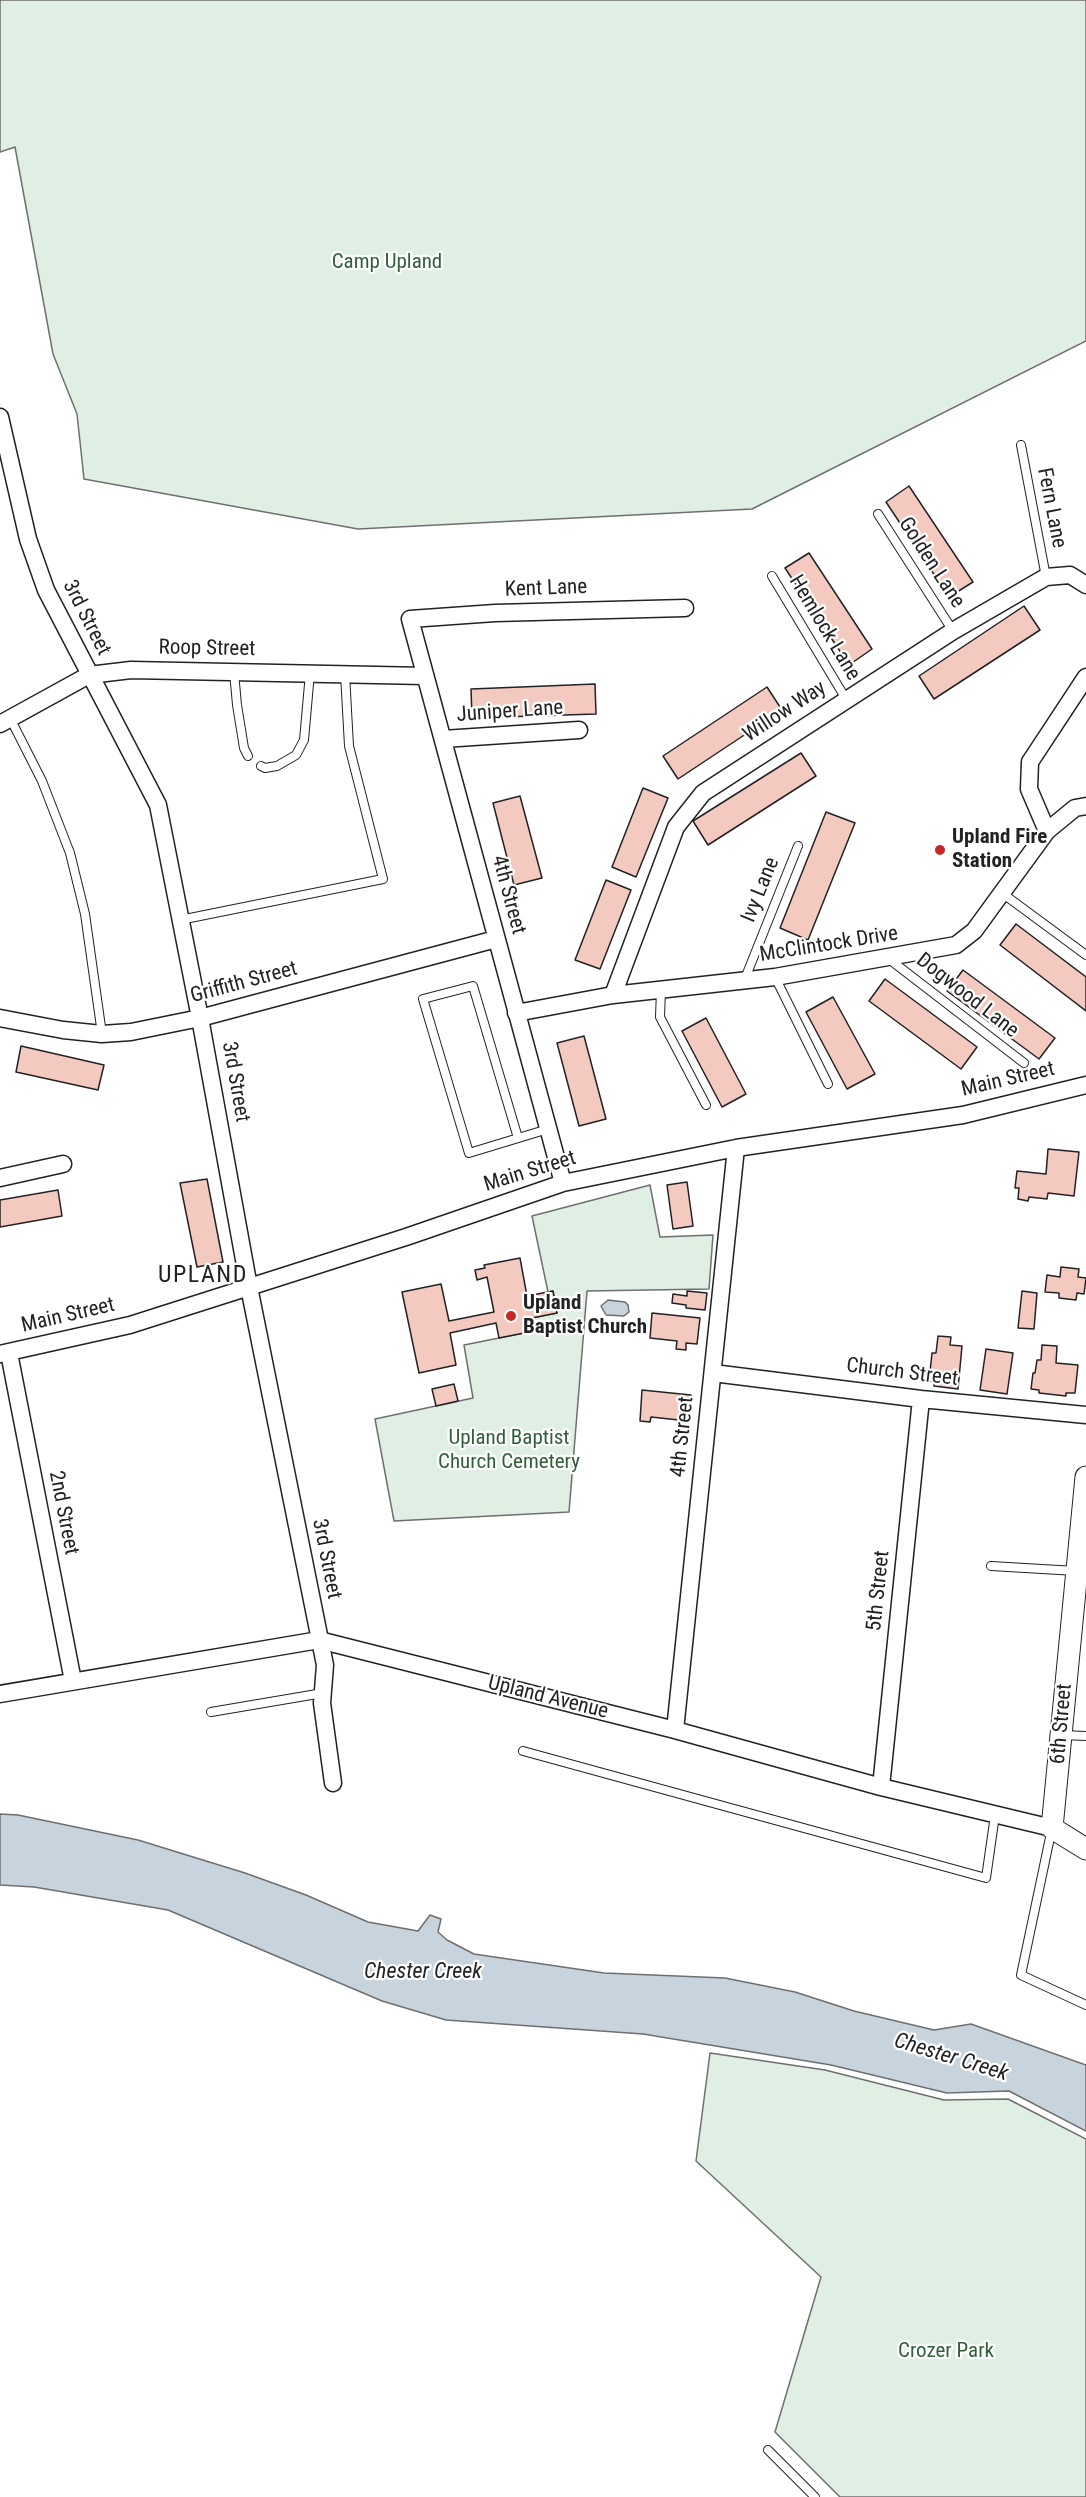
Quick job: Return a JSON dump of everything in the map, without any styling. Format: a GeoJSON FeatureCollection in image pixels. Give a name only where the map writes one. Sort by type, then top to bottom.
{"type":"FeatureCollection","features":[{"type":"Feature","properties":{"kind":"street","name":"3rd Street"},"geometry":{"type":"LineString","coordinates":[[0,417],[28,539],[46,590],[158,805],[249,1287],[325,1665],[323,1693],[333,1783]]}},
{"type":"Feature","properties":{"kind":"street"},"geometry":{"type":"LineString","coordinates":[[1046,577],[1070,575],[1086,585]]}},
{"type":"Feature","properties":{"kind":"street","name":"Willow Way"},"geometry":{"type":"LineString","coordinates":[[614,995],[676,827],[703,793],[953,631],[1046,577]]}},
{"type":"Feature","properties":{"kind":"street","name":"Kent Lane"},"geometry":{"type":"LineString","coordinates":[[410,619],[495,613],[685,608]]}},
{"type":"Feature","properties":{"kind":"street","name":"4th Street"},"geometry":{"type":"LineString","coordinates":[[410,619],[562,1183]]}},
{"type":"Feature","properties":{"kind":"street","name":"Roop Street"},"geometry":{"type":"LineString","coordinates":[[5,721],[90,675],[131,670],[425,676]]}},
{"type":"Feature","properties":{"kind":"street"},"geometry":{"type":"LineString","coordinates":[[1047,831],[1029,789],[1030,762],[1086,677]]}},
{"type":"Feature","properties":{"kind":"street","name":"Juniper Lane"},"geometry":{"type":"LineString","coordinates":[[443,739],[579,730]]}},
{"type":"Feature","properties":{"kind":"street","name":"McClintock Drive"},"geometry":{"type":"LineString","coordinates":[[516,1013],[614,995],[775,977],[947,948],[962,942],[974,931],[1047,831],[1076,808],[1086,806]]}},
{"type":"Feature","properties":{"kind":"street","name":"Griffith Street"},"geometry":{"type":"LineString","coordinates":[[0,1018],[63,1030],[102,1034],[131,1032],[200,1018],[496,939]]}},
{"type":"Feature","properties":{"kind":"street","name":"Main Street"},"geometry":{"type":"LineString","coordinates":[[4,1353],[130,1325],[562,1183],[736,1148],[963,1114],[1086,1085]]}},
{"type":"Feature","properties":{"kind":"street","name":"4th Street"},"geometry":{"type":"LineString","coordinates":[[675,1730],[736,1148]]}},
{"type":"Feature","properties":{"kind":"street"},"geometry":{"type":"LineString","coordinates":[[0,1178],[63,1164]]}},
{"type":"Feature","properties":{"kind":"street","name":"2nd Street"},"geometry":{"type":"LineString","coordinates":[[4,1353],[73,1681]]}},
{"type":"Feature","properties":{"kind":"street","name":"Church Street"},"geometry":{"type":"LineString","coordinates":[[713,1373],[921,1399],[1086,1415]]}},
{"type":"Feature","properties":{"kind":"street","name":"5th Street"},"geometry":{"type":"LineString","coordinates":[[881,1787],[921,1399]]}},
{"type":"Feature","properties":{"kind":"street","name":"6th Street"},"geometry":{"type":"LineString","coordinates":[[1053,1828],[1086,1477]]}},
{"type":"Feature","properties":{"kind":"street","name":"Upland Avenue"},"geometry":{"type":"LineString","coordinates":[[0,1694],[319,1640],[675,1730],[881,1787],[1053,1828],[1086,1849]]}},
{"type":"Feature","properties":{"kind":"lane","name":"Fern Lane"},"geometry":{"type":"LineString","coordinates":[[1021,445],[1046,577]]}},
{"type":"Feature","properties":{"kind":"lane","name":"Golden Lane"},"geometry":{"type":"LineString","coordinates":[[878,514],[953,631]]}},
{"type":"Feature","properties":{"kind":"lane","name":"Hemlock Lane"},"geometry":{"type":"LineString","coordinates":[[772,576],[846,699]]}},
{"type":"Feature","properties":{"kind":"lane"},"geometry":{"type":"LineString","coordinates":[[234,672],[244,748],[248,756]]}},
{"type":"Feature","properties":{"kind":"lane"},"geometry":{"type":"LineString","coordinates":[[261,766],[265,768],[277,766],[296,755],[304,740],[310,673]]}},
{"type":"Feature","properties":{"kind":"lane"},"geometry":{"type":"LineString","coordinates":[[180,920],[383,879],[349,746],[345,674]]}},
{"type":"Feature","properties":{"kind":"lane"},"geometry":{"type":"LineString","coordinates":[[5,721],[42,781],[70,853],[85,914],[102,1034]]}},
{"type":"Feature","properties":{"kind":"lane","name":"Ivy Lane"},"geometry":{"type":"LineString","coordinates":[[744,981],[798,846]]}},
{"type":"Feature","properties":{"kind":"lane"},"geometry":{"type":"LineString","coordinates":[[1002,893],[1086,956]]}},
{"type":"Feature","properties":{"kind":"lane","name":"Dogwood Lane"},"geometry":{"type":"LineString","coordinates":[[888,958],[1024,1063]]}},
{"type":"Feature","properties":{"kind":"lane"},"geometry":{"type":"LineString","coordinates":[[775,977],[828,1084]]}},
{"type":"Feature","properties":{"kind":"lane"},"geometry":{"type":"LineString","coordinates":[[518,1138],[473,986],[423,999],[469,1153],[548,1129]]}},
{"type":"Feature","properties":{"kind":"lane"},"geometry":{"type":"LineString","coordinates":[[661,990],[660,1017],[706,1105]]}},
{"type":"Feature","properties":{"kind":"lane"},"geometry":{"type":"LineString","coordinates":[[991,1566],[1077,1571]]}},
{"type":"Feature","properties":{"kind":"lane"},"geometry":{"type":"LineString","coordinates":[[211,1712],[323,1693]]}},
{"type":"Feature","properties":{"kind":"lane"},"geometry":{"type":"LineString","coordinates":[[1061,1735],[1086,1736]]}},
{"type":"Feature","properties":{"kind":"lane"},"geometry":{"type":"LineString","coordinates":[[523,1751],[986,1878],[995,1815]]}},
{"type":"Feature","properties":{"kind":"lane"},"geometry":{"type":"LineString","coordinates":[[1053,1828],[1021,1975],[1086,2005]]}},
{"type":"Feature","properties":{"kind":"lane"},"geometry":{"type":"LineString","coordinates":[[768,2450],[815,2497]]}},
{"type":"Feature","properties":{"kind":"green space","name":"Camp Upland"},"geometry":{"type":"Polygon","coordinates":[[[0,0],[1086,0],[1086,341],[752,509],[358,529],[84,479],[77,414],[53,354],[15,147],[0,152],[0,0]]]}},
{"type":"Feature","properties":{"kind":"green space","name":"Upland Baptist Church Cemetery"},"geometry":{"type":"Polygon","coordinates":[[[650,1185],[660,1237],[713,1235],[709,1289],[587,1291],[569,1512],[394,1521],[375,1419],[473,1398],[464,1345],[534,1331],[532,1318],[557,1313],[553,1291],[548,1292],[532,1216],[650,1185]]]}},
{"type":"Feature","properties":{"kind":"green space","name":"Crozer Park"},"geometry":{"type":"Polygon","coordinates":[[[710,2053],[825,2070],[944,2100],[1008,2099],[1086,2139],[1086,2497],[840,2497],[775,2432],[821,2277],[696,2161],[710,2053]]]}},
{"type":"Feature","properties":{"kind":"water"},"geometry":{"type":"Polygon","coordinates":[[[608,1300],[625,1302],[629,1312],[624,1316],[606,1315],[601,1306],[608,1300]]]}},
{"type":"Feature","properties":{"kind":"water","name":"Chester Creek"},"geometry":{"type":"Polygon","coordinates":[[[0,1814],[18,1815],[138,1840],[245,1873],[306,1895],[368,1922],[418,1931],[430,1915],[441,1919],[438,1932],[447,1940],[474,1954],[604,1973],[725,1978],[795,1992],[854,2011],[934,2030],[971,2024],[1086,2065],[1086,2131],[1009,2091],[947,2093],[831,2065],[643,2034],[446,2020],[382,2001],[168,1910],[34,1887],[0,1885],[0,1814]]]}},
{"type":"Feature","properties":{"kind":"building"},"geometry":{"type":"Polygon","coordinates":[[[909,486],[973,582],[949,597],[886,502],[909,486]]]}},
{"type":"Feature","properties":{"kind":"building"},"geometry":{"type":"Polygon","coordinates":[[[809,553],[872,649],[849,665],[785,568],[809,553]]]}},
{"type":"Feature","properties":{"kind":"building"},"geometry":{"type":"Polygon","coordinates":[[[1024,606],[1040,630],[934,699],[919,676],[1024,606]]]}},
{"type":"Feature","properties":{"kind":"building"},"geometry":{"type":"Polygon","coordinates":[[[595,684],[596,714],[472,718],[471,689],[595,684]]]}},
{"type":"Feature","properties":{"kind":"building"},"geometry":{"type":"Polygon","coordinates":[[[767,687],[782,710],[678,779],[663,756],[767,687]]]}},
{"type":"Feature","properties":{"kind":"building"},"geometry":{"type":"Polygon","coordinates":[[[801,753],[816,776],[708,845],[693,821],[801,753]]]}},
{"type":"Feature","properties":{"kind":"building"},"geometry":{"type":"Polygon","coordinates":[[[643,788],[668,798],[636,877],[612,867],[643,788]]]}},
{"type":"Feature","properties":{"kind":"building"},"geometry":{"type":"Polygon","coordinates":[[[520,796],[542,878],[514,885],[493,803],[520,796]]]}},
{"type":"Feature","properties":{"kind":"building"},"geometry":{"type":"Polygon","coordinates":[[[826,812],[855,823],[808,940],[780,928],[826,812]]]}},
{"type":"Feature","properties":{"kind":"building"},"geometry":{"type":"Polygon","coordinates":[[[606,880],[631,890],[600,969],[575,960],[606,880]]]}},
{"type":"Feature","properties":{"kind":"building"},"geometry":{"type":"Polygon","coordinates":[[[1016,924],[1086,977],[1086,1011],[1000,945],[1016,924]]]}},
{"type":"Feature","properties":{"kind":"building"},"geometry":{"type":"Polygon","coordinates":[[[963,970],[1055,1038],[1039,1059],[947,991],[963,970]]]}},
{"type":"Feature","properties":{"kind":"building"},"geometry":{"type":"Polygon","coordinates":[[[885,979],[977,1047],[961,1069],[869,1001],[885,979]]]}},
{"type":"Feature","properties":{"kind":"building"},"geometry":{"type":"Polygon","coordinates":[[[833,997],[875,1074],[847,1089],[806,1012],[833,997]]]}},
{"type":"Feature","properties":{"kind":"building"},"geometry":{"type":"Polygon","coordinates":[[[706,1018],[746,1094],[722,1107],[682,1031],[706,1018]]]}},
{"type":"Feature","properties":{"kind":"building"},"geometry":{"type":"Polygon","coordinates":[[[584,1036],[606,1119],[579,1126],[557,1043],[584,1036]]]}},
{"type":"Feature","properties":{"kind":"building"},"geometry":{"type":"Polygon","coordinates":[[[21,1046],[104,1065],[98,1090],[16,1072],[21,1046]]]}},
{"type":"Feature","properties":{"kind":"building"},"geometry":{"type":"Polygon","coordinates":[[[1048,1149],[1079,1152],[1074,1196],[1048,1193],[1047,1199],[1029,1197],[1028,1201],[1018,1199],[1019,1188],[1015,1188],[1017,1171],[1046,1174],[1048,1149]]]}},
{"type":"Feature","properties":{"kind":"building"},"geometry":{"type":"Polygon","coordinates":[[[207,1179],[223,1262],[197,1267],[180,1183],[207,1179]]]}},
{"type":"Feature","properties":{"kind":"building"},"geometry":{"type":"Polygon","coordinates":[[[687,1182],[693,1226],[673,1229],[667,1185],[687,1182]]]}},
{"type":"Feature","properties":{"kind":"building"},"geometry":{"type":"Polygon","coordinates":[[[58,1190],[62,1216],[0,1227],[0,1200],[58,1190]]]}},
{"type":"Feature","properties":{"kind":"building","name":"Upland Baptist Church"},"geometry":{"type":"Polygon","coordinates":[[[520,1258],[527,1296],[553,1291],[557,1313],[532,1318],[534,1331],[499,1338],[496,1323],[450,1333],[456,1365],[419,1373],[402,1292],[441,1284],[449,1321],[494,1312],[487,1277],[477,1280],[475,1270],[485,1268],[484,1265],[520,1258]]]}},
{"type":"Feature","properties":{"kind":"building"},"geometry":{"type":"Polygon","coordinates":[[[1061,1267],[1079,1269],[1078,1277],[1086,1278],[1084,1294],[1077,1293],[1076,1300],[1059,1298],[1059,1293],[1045,1292],[1047,1275],[1060,1277],[1061,1267]]]}},
{"type":"Feature","properties":{"kind":"building"},"geometry":{"type":"Polygon","coordinates":[[[687,1291],[707,1293],[705,1310],[686,1308],[686,1305],[672,1303],[673,1294],[687,1296],[687,1291]]]}},
{"type":"Feature","properties":{"kind":"building"},"geometry":{"type":"Polygon","coordinates":[[[1022,1291],[1037,1293],[1034,1329],[1018,1328],[1022,1291]]]}},
{"type":"Feature","properties":{"kind":"building"},"geometry":{"type":"Polygon","coordinates":[[[652,1313],[700,1318],[697,1344],[686,1343],[686,1350],[676,1349],[677,1341],[650,1338],[652,1313]]]}},
{"type":"Feature","properties":{"kind":"building"},"geometry":{"type":"Polygon","coordinates":[[[938,1336],[951,1337],[950,1345],[962,1346],[958,1389],[934,1386],[934,1382],[929,1381],[932,1353],[936,1353],[938,1336]]]}},
{"type":"Feature","properties":{"kind":"building"},"geometry":{"type":"Polygon","coordinates":[[[1042,1345],[1057,1346],[1056,1363],[1078,1365],[1075,1393],[1066,1393],[1066,1396],[1039,1393],[1039,1390],[1031,1389],[1037,1360],[1041,1360],[1042,1345]]]}},
{"type":"Feature","properties":{"kind":"building"},"geometry":{"type":"Polygon","coordinates":[[[986,1349],[1013,1353],[1007,1394],[980,1390],[986,1349]]]}},
{"type":"Feature","properties":{"kind":"building"},"geometry":{"type":"Polygon","coordinates":[[[454,1384],[458,1401],[436,1406],[432,1389],[454,1384]]]}},
{"type":"Feature","properties":{"kind":"building"},"geometry":{"type":"Polygon","coordinates":[[[642,1390],[691,1395],[688,1421],[651,1417],[650,1422],[640,1421],[642,1390]]]}},
{"type":"Feature","properties":{"kind":"place","name":"Upland Fire Station"},"geometry":{"type":"Point","coordinates":[940,850]}},
{"type":"Feature","properties":{"kind":"place","name":"Upland Baptist Church"},"geometry":{"type":"Point","coordinates":[511,1316]}},
{"type":"Feature","properties":{"kind":"district","name":"UPLAND"},"geometry":{"type":"Point","coordinates":[203,1276]}}]}
